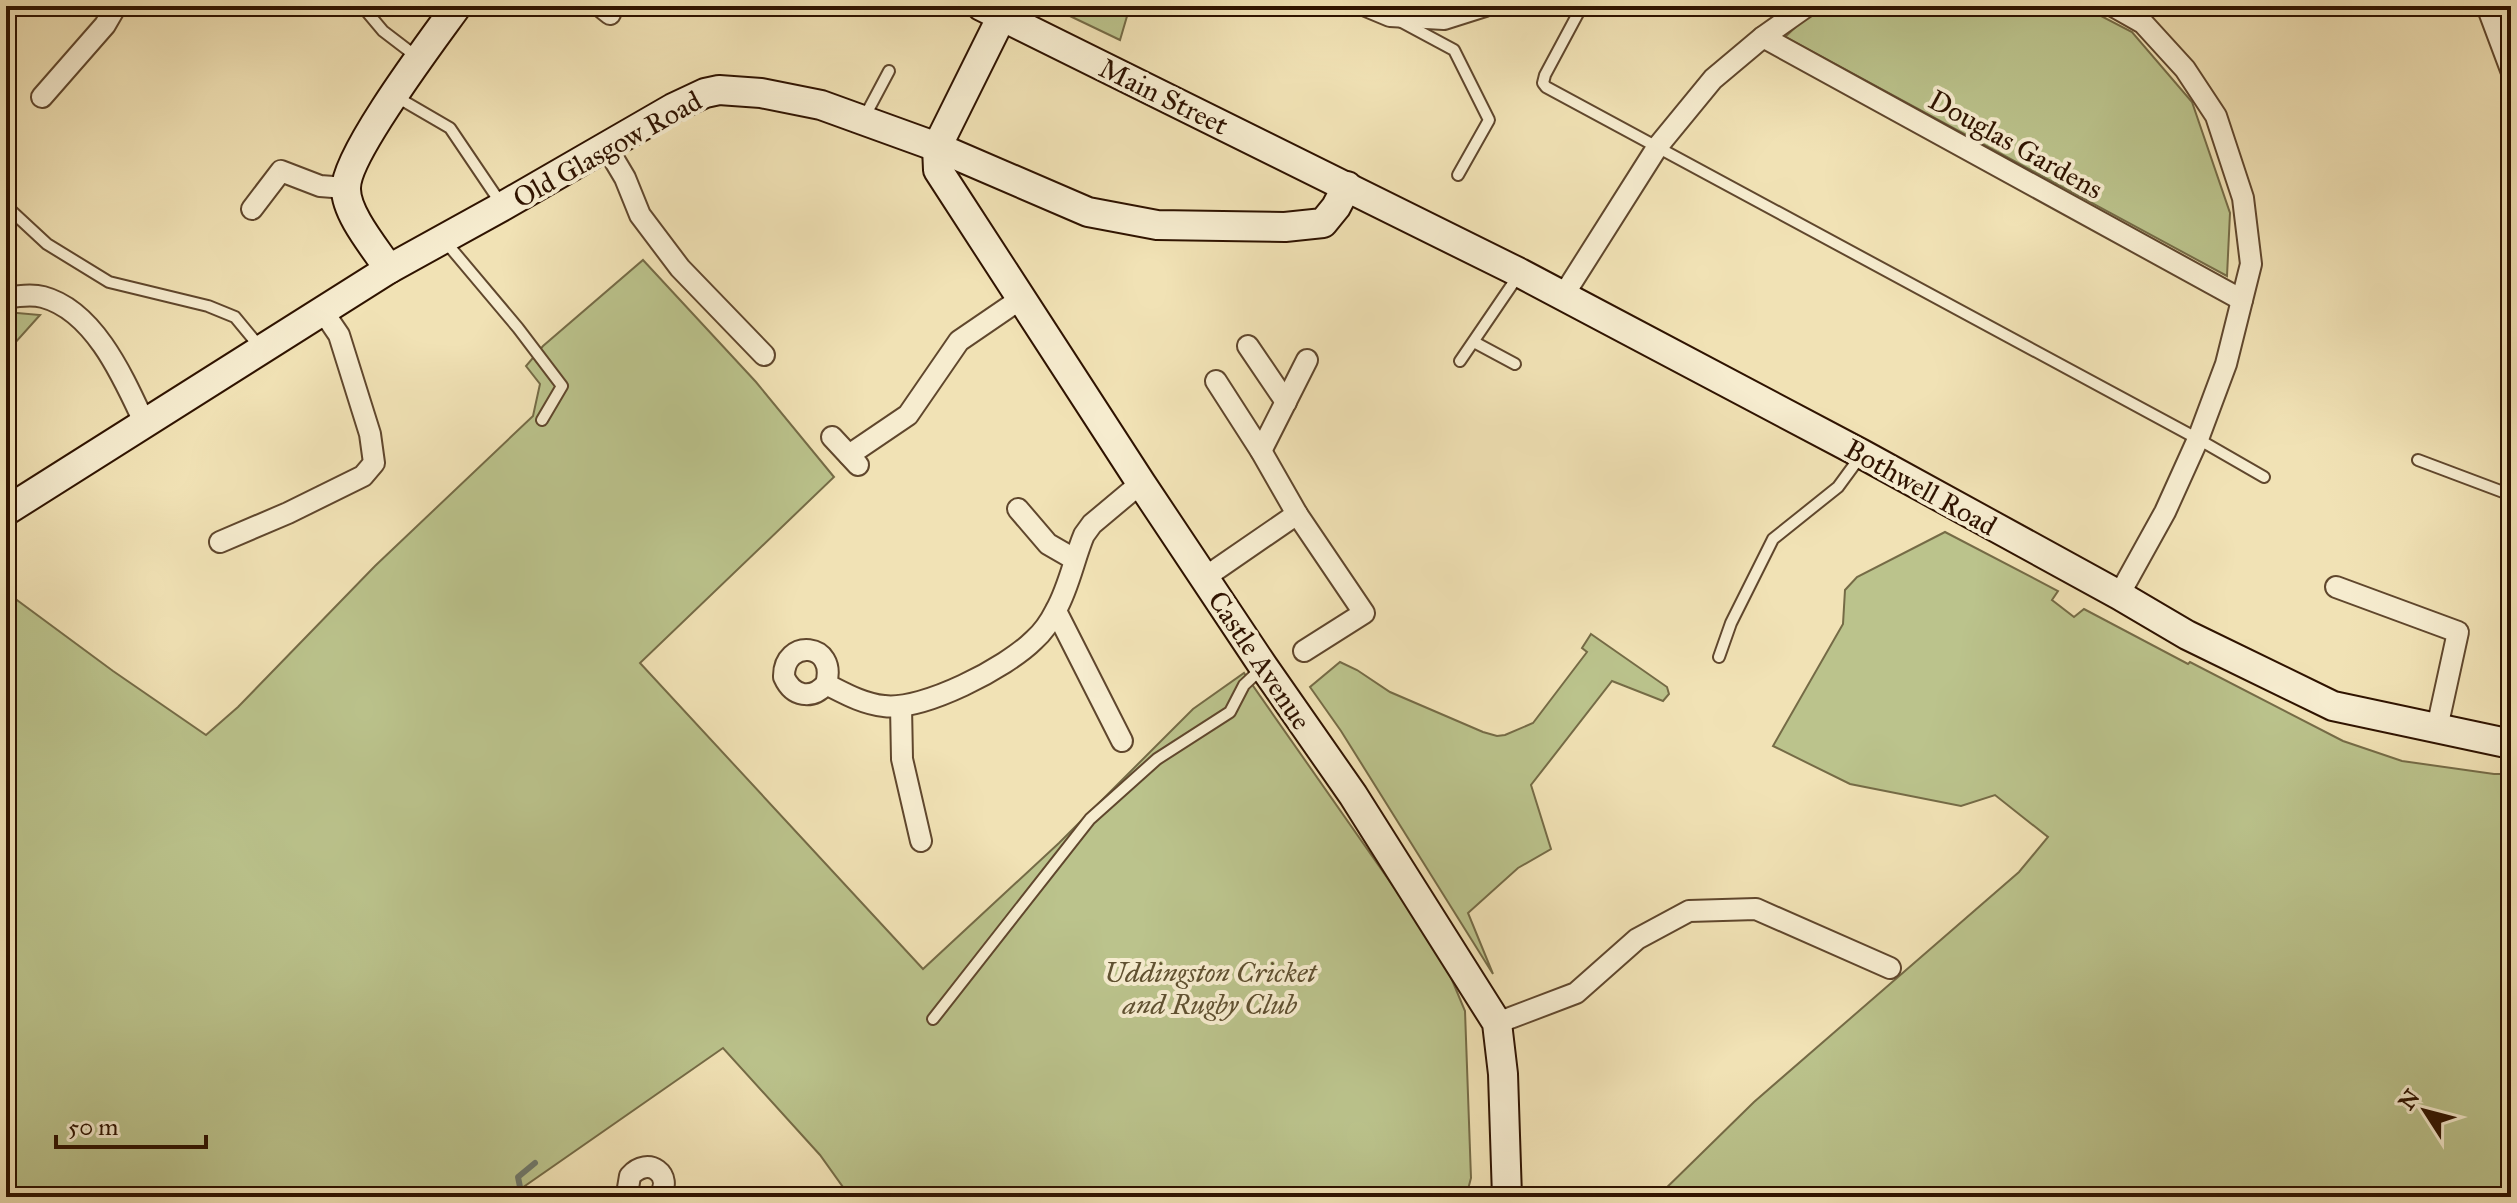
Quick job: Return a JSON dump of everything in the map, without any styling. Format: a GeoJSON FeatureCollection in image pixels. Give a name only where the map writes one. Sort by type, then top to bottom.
{"type":"FeatureCollection","features":[{"type":"Feature","properties":{"kind":"street"},"geometry":{"type":"LineString","coordinates":[[42,97],[105,25],[116,6]]}},
{"type":"Feature","properties":{"kind":"street"},"geometry":{"type":"LineString","coordinates":[[389,269],[350,209],[346,188],[350,169],[419,59],[457,6]]}},
{"type":"Feature","properties":{"kind":"street"},"geometry":{"type":"LineString","coordinates":[[1366,6],[1444,19],[1485,6]]}},
{"type":"Feature","properties":{"kind":"street"},"geometry":{"type":"LineString","coordinates":[[1563,296],[1658,146],[1713,79],[1763,37],[1807,6]]}},
{"type":"Feature","properties":{"kind":"street"},"geometry":{"type":"LineString","coordinates":[[2113,6],[2143,23],[2185,69],[2216,116],[2243,198],[2251,264],[2226,364],[2198,439],[2165,512],[2119,595]]}},
{"type":"Feature","properties":{"kind":"street"},"geometry":{"type":"LineString","coordinates":[[2487,6],[2511,70]]}},
{"type":"Feature","properties":{"kind":"street"},"geometry":{"type":"LineString","coordinates":[[937,147],[997,9]]}},
{"type":"Feature","properties":{"kind":"street","name":"Main Street"},"geometry":{"type":"LineString","coordinates":[[997,9],[1347,186]]}},
{"type":"Feature","properties":{"kind":"street","name":"Douglas Gardens"},"geometry":{"type":"LineString","coordinates":[[1763,37],[2242,300]]}},
{"type":"Feature","properties":{"kind":"street","name":"Old Glasgow Road"},"geometry":{"type":"LineString","coordinates":[[6,511],[389,269],[689,99],[719,90],[761,93],[821,105],[937,147],[1088,212],[1157,225],[1285,227],[1323,223],[1347,186]]}},
{"type":"Feature","properties":{"kind":"street"},"geometry":{"type":"LineString","coordinates":[[606,146],[625,178],[640,215],[680,268],[764,355]]}},
{"type":"Feature","properties":{"kind":"street","name":"Castle Avenue"},"geometry":{"type":"LineString","coordinates":[[937,147],[938,170],[1204,578],[1353,795],[1497,1023],[1503,1074],[1507,1197]]}},
{"type":"Feature","properties":{"kind":"street"},"geometry":{"type":"LineString","coordinates":[[954,194],[989,169]]}},
{"type":"Feature","properties":{"kind":"street"},"geometry":{"type":"LineString","coordinates":[[252,209],[281,171],[320,186],[346,188]]}},
{"type":"Feature","properties":{"kind":"street","name":"Bothwell Road"},"geometry":{"type":"LineString","coordinates":[[1347,186],[1520,273],[1862,454],[2187,635],[2333,706],[2511,744]]}},
{"type":"Feature","properties":{"kind":"street"},"geometry":{"type":"LineString","coordinates":[[6,298],[42,296],[75,312],[102,343],[145,424]]}},
{"type":"Feature","properties":{"kind":"street"},"geometry":{"type":"LineString","coordinates":[[832,437],[854,460],[908,415],[959,341],[1022,298]]}},
{"type":"Feature","properties":{"kind":"street"},"geometry":{"type":"LineString","coordinates":[[220,542],[363,476],[374,463],[370,434],[339,335],[322,310]]}},
{"type":"Feature","properties":{"kind":"street"},"geometry":{"type":"LineString","coordinates":[[1248,346],[1286,402]]}},
{"type":"Feature","properties":{"kind":"street"},"geometry":{"type":"LineString","coordinates":[[1261,451],[1307,360]]}},
{"type":"Feature","properties":{"kind":"street"},"geometry":{"type":"LineString","coordinates":[[1216,381],[1297,514],[1364,613],[1304,651]]}},
{"type":"Feature","properties":{"kind":"street"},"geometry":{"type":"LineString","coordinates":[[826,684],[885,707],[901,706],[955,691],[988,673],[1034,640],[1056,611],[1084,535],[1092,524],[1141,483]]}},
{"type":"Feature","properties":{"kind":"street"},"geometry":{"type":"LineString","coordinates":[[1018,509],[1048,544],[1074,559]]}},
{"type":"Feature","properties":{"kind":"street"},"geometry":{"type":"LineString","coordinates":[[1204,578],[1297,514]]}},
{"type":"Feature","properties":{"kind":"street"},"geometry":{"type":"LineString","coordinates":[[2336,587],[2458,632],[2437,728]]}},
{"type":"Feature","properties":{"kind":"street"},"geometry":{"type":"LineString","coordinates":[[1056,611],[1122,741]]}},
{"type":"Feature","properties":{"kind":"street"},"geometry":{"type":"LineString","coordinates":[[901,706],[902,759],[921,841]]}},
{"type":"Feature","properties":{"kind":"street"},"geometry":{"type":"LineString","coordinates":[[1497,1023],[1576,993],[1637,939],[1689,911],[1756,909],[1890,968]]}},
{"type":"Feature","properties":{"kind":"street"},"geometry":{"type":"LineString","coordinates":[[633,1197],[628,1188],[630,1176],[647,1166],[659,1171],[663,1178],[664,1190],[659,1197]]}},
{"type":"Feature","properties":{"kind":"lane"},"geometry":{"type":"LineString","coordinates":[[362,6],[383,31],[419,59]]}},
{"type":"Feature","properties":{"kind":"lane"},"geometry":{"type":"LineString","coordinates":[[1582,6],[1543,83],[2264,477]]}},
{"type":"Feature","properties":{"kind":"lane"},"geometry":{"type":"LineString","coordinates":[[1391,11],[1454,50],[1489,120],[1458,175]]}},
{"type":"Feature","properties":{"kind":"lane"},"geometry":{"type":"LineString","coordinates":[[863,120],[889,71]]}},
{"type":"Feature","properties":{"kind":"lane"},"geometry":{"type":"LineString","coordinates":[[395,96],[450,128],[503,206]]}},
{"type":"Feature","properties":{"kind":"lane"},"geometry":{"type":"LineString","coordinates":[[6,206],[47,244],[109,282],[208,306],[235,317],[262,350]]}},
{"type":"Feature","properties":{"kind":"lane"},"geometry":{"type":"LineString","coordinates":[[443,239],[562,386],[542,420]]}},
{"type":"Feature","properties":{"kind":"lane"},"geometry":{"type":"LineString","coordinates":[[1460,361],[1520,273]]}},
{"type":"Feature","properties":{"kind":"lane"},"geometry":{"type":"LineString","coordinates":[[1474,342],[1515,364]]}},
{"type":"Feature","properties":{"kind":"lane"},"geometry":{"type":"LineString","coordinates":[[1719,657],[1731,623],[1773,539],[1838,487],[1862,454]]}},
{"type":"Feature","properties":{"kind":"lane"},"geometry":{"type":"LineString","coordinates":[[2418,460],[2511,495]]}},
{"type":"Feature","properties":{"kind":"lane"},"geometry":{"type":"LineString","coordinates":[[933,1019],[1090,819],[1157,759],[1230,712],[1244,685],[1263,666]]}},
{"type":"Feature","properties":{"kind":"green space"},"geometry":{"type":"Polygon","coordinates":[[[1049,6],[1130,6],[1120,40],[1049,6]]]}},
{"type":"Feature","properties":{"kind":"green space"},"geometry":{"type":"Polygon","coordinates":[[[1822,6],[2082,6],[2132,32],[2192,102],[2230,213],[2227,276],[1785,37],[1822,6]]]}},
{"type":"Feature","properties":{"kind":"green space","name":"Uddingston Cricket and Rugby Club"},"geometry":{"type":"Polygon","coordinates":[[[643,260],[756,382],[834,477],[640,663],[923,969],[1059,843],[1193,709],[1244,673],[1442,956],[1465,1011],[1471,1178],[1466,1197],[854,1197],[723,1048],[509,1197],[6,1197],[6,592],[206,735],[238,707],[375,566],[533,416],[540,384],[526,366],[543,346],[643,260]]]}},
{"type":"Feature","properties":{"kind":"green space"},"geometry":{"type":"Polygon","coordinates":[[[6,312],[40,315],[6,353],[6,312]]]}},
{"type":"Feature","properties":{"kind":"green space"},"geometry":{"type":"Polygon","coordinates":[[[1945,532],[2058,591],[2052,600],[2074,617],[2084,609],[2343,741],[2402,761],[2511,774],[2511,1197],[1657,1197],[1754,1102],[2019,872],[2048,837],[1995,795],[1961,806],[1850,784],[1773,746],[1843,624],[1845,590],[1857,577],[1945,532]]]}},
{"type":"Feature","properties":{"kind":"green space"},"geometry":{"type":"Polygon","coordinates":[[[1591,634],[1667,687],[1669,694],[1663,701],[1612,681],[1531,785],[1551,849],[1518,868],[1468,913],[1493,974],[1341,731],[1310,687],[1340,662],[1390,692],[1483,732],[1505,735],[1533,723],[1587,652],[1582,648],[1591,634]]]}},
{"type":"Feature","properties":{"kind":"waterway"},"geometry":{"type":"LineString","coordinates":[[520,1187],[518,1177],[535,1163]]}}]}
